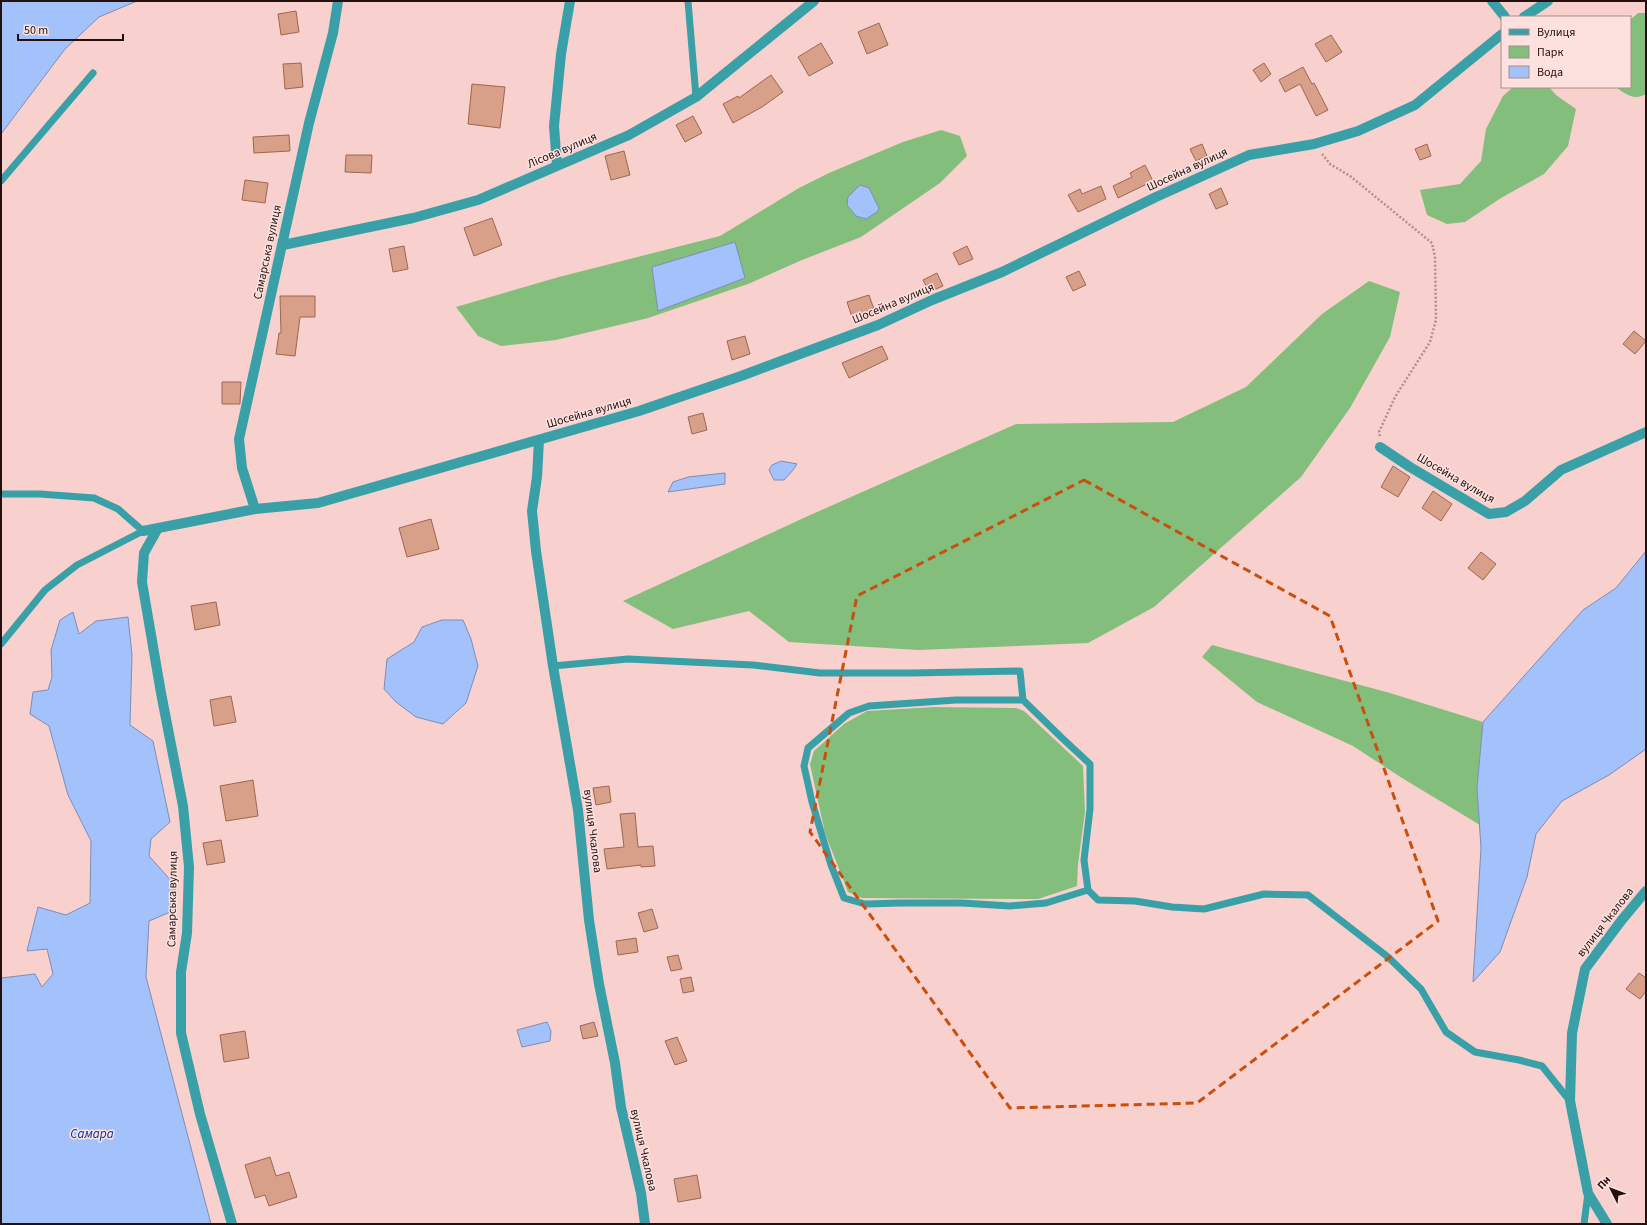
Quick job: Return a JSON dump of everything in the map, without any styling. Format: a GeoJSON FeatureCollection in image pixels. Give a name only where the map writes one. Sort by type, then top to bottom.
{"type":"FeatureCollection","features":[{"type":"Feature","properties":{"kind":"street","name":"Самарська вулиця"},"geometry":{"type":"LineString","coordinates":[[255,509],[242,468],[239,439],[309,123],[333,33],[338,1]]}},
{"type":"Feature","properties":{"kind":"street"},"geometry":{"type":"LineString","coordinates":[[557,166],[554,126],[561,54],[570,1]]}},
{"type":"Feature","properties":{"kind":"street","name":"Лісова вулиця"},"geometry":{"type":"LineString","coordinates":[[283,245],[413,218],[478,200],[628,135],[696,97],[814,1]]}},
{"type":"Feature","properties":{"kind":"street"},"geometry":{"type":"LineString","coordinates":[[1492,1],[1504,16]]}},
{"type":"Feature","properties":{"kind":"street"},"geometry":{"type":"LineString","coordinates":[[1526,16],[1548,1]]}},
{"type":"Feature","properties":{"kind":"street","name":"Шосейна вулиця"},"geometry":{"type":"LineString","coordinates":[[143,531],[255,509],[318,503],[639,411],[741,376],[878,325],[932,300],[1002,272],[1156,197],[1249,155],[1314,144],[1358,131],[1415,104],[1501,35]]}},
{"type":"Feature","properties":{"kind":"street","name":"Шосейна вулиця"},"geometry":{"type":"LineString","coordinates":[[1380,447],[1410,467],[1490,514],[1506,512],[1525,501],[1561,470],[1646,432]]}},
{"type":"Feature","properties":{"kind":"street","name":"вулиця Чкалова"},"geometry":{"type":"LineString","coordinates":[[539,440],[537,477],[532,510],[536,551],[553,666],[578,810],[589,920],[599,984],[615,1064],[621,1107],[641,1193],[645,1224]]}},
{"type":"Feature","properties":{"kind":"street","name":"Самарська вулиця"},"geometry":{"type":"LineString","coordinates":[[158,528],[144,553],[142,582],[161,693],[183,806],[189,867],[187,933],[181,972],[181,1033],[202,1121],[232,1224]]}},
{"type":"Feature","properties":{"kind":"street","name":"вулиця Чкалова"},"geometry":{"type":"LineString","coordinates":[[1607,1224],[1588,1193],[1570,1101],[1572,1033],[1585,969],[1621,921],[1646,891]]}},
{"type":"Feature","properties":{"kind":"lane"},"geometry":{"type":"LineString","coordinates":[[688,1],[696,97]]}},
{"type":"Feature","properties":{"kind":"lane"},"geometry":{"type":"LineString","coordinates":[[1,181],[93,73]]}},
{"type":"Feature","properties":{"kind":"lane"},"geometry":{"type":"LineString","coordinates":[[1,494],[40,494],[94,498],[118,509],[143,531],[77,564],[45,590],[1,644]]}},
{"type":"Feature","properties":{"kind":"lane"},"geometry":{"type":"LineString","coordinates":[[553,666],[628,659],[753,665],[820,673],[1020,671],[1023,700],[1090,764],[1090,809],[1084,860],[1088,890],[1098,900],[1135,901],[1172,907],[1204,909],[1264,894],[1308,895],[1388,957],[1421,989],[1446,1032],[1475,1052],[1542,1066],[1570,1101]]}},
{"type":"Feature","properties":{"kind":"lane"},"geometry":{"type":"LineString","coordinates":[[1023,700],[956,700],[869,706],[849,713],[827,731],[808,748],[804,766],[812,802],[831,865],[844,898],[865,904],[939,903],[1010,906],[1046,903],[1088,890]]}},
{"type":"Feature","properties":{"kind":"lane"},"geometry":{"type":"LineString","coordinates":[[1584,1224],[1588,1193]]}},
{"type":"Feature","properties":{"kind":"path"},"geometry":{"type":"LineString","coordinates":[[1314,144],[1330,164],[1350,176],[1432,243],[1435,257],[1436,320],[1430,342],[1395,397],[1379,432],[1380,447]]}},
{"type":"Feature","properties":{"kind":"highlighted area"},"geometry":{"type":"Polygon","coordinates":[[[1084,480],[1330,616],[1438,921],[1197,1103],[1010,1108],[810,832],[857,596],[1084,480]]]}},
{"type":"Feature","properties":{"kind":"green space"},"geometry":{"type":"Polygon","coordinates":[[[1638,13],[1646,13],[1646,94],[1638,97],[1630,96],[1617,88],[1631,88],[1631,19],[1638,13]]]}},
{"type":"Feature","properties":{"kind":"green space"},"geometry":{"type":"Polygon","coordinates":[[[1512,88],[1550,88],[1556,95],[1576,109],[1568,146],[1544,174],[1501,198],[1465,222],[1447,224],[1427,215],[1420,190],[1460,184],[1481,161],[1486,129],[1503,96],[1512,88]]]}},
{"type":"Feature","properties":{"kind":"green space"},"geometry":{"type":"Polygon","coordinates":[[[941,130],[960,136],[967,156],[940,183],[861,237],[802,260],[748,284],[648,318],[556,340],[501,346],[478,336],[456,307],[559,277],[720,236],[799,188],[829,173],[903,142],[941,130]]]}},
{"type":"Feature","properties":{"kind":"green space"},"geometry":{"type":"Polygon","coordinates":[[[1369,281],[1400,292],[1390,337],[1350,408],[1301,477],[1154,607],[1088,643],[918,650],[789,642],[749,611],[673,629],[623,601],[808,516],[1016,424],[1173,422],[1246,387],[1322,314],[1369,281]]]}},
{"type":"Feature","properties":{"kind":"green space"},"geometry":{"type":"Polygon","coordinates":[[[1212,645],[1390,693],[1483,722],[1477,788],[1480,825],[1402,778],[1353,746],[1257,702],[1202,657],[1212,645]]]}},
{"type":"Feature","properties":{"kind":"green space"},"geometry":{"type":"Polygon","coordinates":[[[935,707],[1016,708],[1024,711],[1083,766],[1085,812],[1078,864],[1077,886],[1038,899],[862,898],[848,892],[825,833],[810,764],[814,751],[844,724],[867,711],[935,707]]]}},
{"type":"Feature","properties":{"kind":"water"},"geometry":{"type":"Polygon","coordinates":[[[1,1],[137,1],[99,17],[65,49],[1,134],[1,1]]]}},
{"type":"Feature","properties":{"kind":"water"},"geometry":{"type":"Polygon","coordinates":[[[860,185],[869,188],[879,208],[877,212],[866,219],[856,216],[847,205],[848,197],[860,185]]]}},
{"type":"Feature","properties":{"kind":"water"},"geometry":{"type":"Polygon","coordinates":[[[735,242],[745,278],[658,311],[652,267],[735,242]]]}},
{"type":"Feature","properties":{"kind":"water"},"geometry":{"type":"Polygon","coordinates":[[[781,461],[797,464],[784,480],[774,480],[769,470],[772,465],[781,461]]]}},
{"type":"Feature","properties":{"kind":"water"},"geometry":{"type":"Polygon","coordinates":[[[725,473],[725,484],[668,492],[673,482],[688,477],[725,473]]]}},
{"type":"Feature","properties":{"kind":"water"},"geometry":{"type":"Polygon","coordinates":[[[1646,551],[1646,749],[1609,775],[1562,801],[1536,834],[1527,877],[1500,952],[1473,982],[1481,848],[1477,788],[1483,722],[1583,610],[1616,588],[1646,551]]]}},
{"type":"Feature","properties":{"kind":"water","name":"Самара"},"geometry":{"type":"Polygon","coordinates":[[[73,612],[79,634],[96,621],[128,617],[132,655],[130,725],[153,741],[170,822],[151,839],[149,856],[175,885],[175,910],[149,921],[146,977],[211,1224],[1,1224],[1,978],[35,974],[42,987],[53,974],[47,949],[27,951],[38,907],[66,915],[90,903],[91,841],[68,795],[49,726],[30,714],[33,692],[48,690],[52,677],[51,650],[60,620],[73,612]]]}},
{"type":"Feature","properties":{"kind":"water"},"geometry":{"type":"Polygon","coordinates":[[[442,620],[463,620],[471,639],[478,666],[466,703],[443,724],[416,717],[396,702],[384,689],[387,659],[414,642],[422,627],[442,620]]]}},
{"type":"Feature","properties":{"kind":"water"},"geometry":{"type":"Polygon","coordinates":[[[547,1022],[551,1031],[550,1041],[522,1047],[517,1030],[547,1022]]]}},
{"type":"Feature","properties":{"kind":"building"},"geometry":{"type":"Polygon","coordinates":[[[296,11],[299,32],[281,35],[278,14],[296,11]]]}},
{"type":"Feature","properties":{"kind":"building"},"geometry":{"type":"Polygon","coordinates":[[[879,23],[888,45],[867,54],[858,32],[879,23]]]}},
{"type":"Feature","properties":{"kind":"building"},"geometry":{"type":"Polygon","coordinates":[[[1331,35],[1342,52],[1326,62],[1315,44],[1331,35]]]}},
{"type":"Feature","properties":{"kind":"building"},"geometry":{"type":"Polygon","coordinates":[[[821,43],[833,63],[809,76],[798,57],[821,43]]]}},
{"type":"Feature","properties":{"kind":"building"},"geometry":{"type":"Polygon","coordinates":[[[301,63],[303,87],[285,89],[283,64],[301,63]]]}},
{"type":"Feature","properties":{"kind":"building"},"geometry":{"type":"Polygon","coordinates":[[[1264,63],[1271,74],[1261,82],[1253,70],[1264,63]]]}},
{"type":"Feature","properties":{"kind":"building"},"geometry":{"type":"Polygon","coordinates":[[[1303,67],[1312,84],[1314,83],[1328,110],[1316,116],[1300,84],[1285,92],[1279,80],[1303,67]]]}},
{"type":"Feature","properties":{"kind":"building"},"geometry":{"type":"Polygon","coordinates":[[[771,75],[783,92],[762,107],[733,123],[723,104],[738,96],[739,98],[771,75]]]}},
{"type":"Feature","properties":{"kind":"building"},"geometry":{"type":"Polygon","coordinates":[[[472,84],[505,87],[500,128],[468,124],[472,84]]]}},
{"type":"Feature","properties":{"kind":"building"},"geometry":{"type":"Polygon","coordinates":[[[693,116],[702,133],[685,142],[676,125],[693,116]]]}},
{"type":"Feature","properties":{"kind":"building"},"geometry":{"type":"Polygon","coordinates":[[[289,135],[290,151],[254,153],[253,137],[289,135]]]}},
{"type":"Feature","properties":{"kind":"building"},"geometry":{"type":"Polygon","coordinates":[[[1202,144],[1207,156],[1196,161],[1190,149],[1202,144]]]}},
{"type":"Feature","properties":{"kind":"building"},"geometry":{"type":"Polygon","coordinates":[[[1427,144],[1431,156],[1420,160],[1415,149],[1427,144]]]}},
{"type":"Feature","properties":{"kind":"building"},"geometry":{"type":"Polygon","coordinates":[[[624,151],[630,175],[611,180],[605,156],[624,151]]]}},
{"type":"Feature","properties":{"kind":"building"},"geometry":{"type":"Polygon","coordinates":[[[346,155],[372,155],[371,173],[345,172],[346,155]]]}},
{"type":"Feature","properties":{"kind":"building"},"geometry":{"type":"Polygon","coordinates":[[[1145,165],[1153,181],[1118,198],[1113,186],[1132,177],[1130,173],[1145,165]]]}},
{"type":"Feature","properties":{"kind":"building"},"geometry":{"type":"Polygon","coordinates":[[[245,180],[268,183],[265,203],[242,200],[245,180]]]}},
{"type":"Feature","properties":{"kind":"building"},"geometry":{"type":"Polygon","coordinates":[[[1101,186],[1106,199],[1078,212],[1068,195],[1080,189],[1082,194],[1101,186]]]}},
{"type":"Feature","properties":{"kind":"building"},"geometry":{"type":"Polygon","coordinates":[[[1221,188],[1228,204],[1216,209],[1209,194],[1221,188]]]}},
{"type":"Feature","properties":{"kind":"building"},"geometry":{"type":"Polygon","coordinates":[[[492,218],[502,245],[474,256],[464,228],[492,218]]]}},
{"type":"Feature","properties":{"kind":"building"},"geometry":{"type":"Polygon","coordinates":[[[404,246],[408,269],[393,272],[389,249],[404,246]]]}},
{"type":"Feature","properties":{"kind":"building"},"geometry":{"type":"Polygon","coordinates":[[[967,246],[973,259],[959,265],[953,253],[967,246]]]}},
{"type":"Feature","properties":{"kind":"building"},"geometry":{"type":"Polygon","coordinates":[[[1079,271],[1086,285],[1073,291],[1066,277],[1079,271]]]}},
{"type":"Feature","properties":{"kind":"building"},"geometry":{"type":"Polygon","coordinates":[[[937,273],[943,286],[929,292],[923,280],[937,273]]]}},
{"type":"Feature","properties":{"kind":"building"},"geometry":{"type":"Polygon","coordinates":[[[869,295],[875,312],[853,320],[847,302],[869,295]]]}},
{"type":"Feature","properties":{"kind":"building"},"geometry":{"type":"Polygon","coordinates":[[[280,296],[315,296],[315,317],[300,317],[295,356],[276,354],[279,333],[281,333],[280,296]]]}},
{"type":"Feature","properties":{"kind":"building"},"geometry":{"type":"Polygon","coordinates":[[[1634,331],[1646,341],[1635,354],[1623,344],[1634,331]]]}},
{"type":"Feature","properties":{"kind":"building"},"geometry":{"type":"Polygon","coordinates":[[[745,336],[750,354],[732,360],[727,341],[745,336]]]}},
{"type":"Feature","properties":{"kind":"building"},"geometry":{"type":"Polygon","coordinates":[[[882,346],[888,359],[849,378],[842,363],[882,346]]]}},
{"type":"Feature","properties":{"kind":"building"},"geometry":{"type":"Polygon","coordinates":[[[222,382],[241,382],[240,404],[222,404],[222,382]]]}},
{"type":"Feature","properties":{"kind":"building"},"geometry":{"type":"Polygon","coordinates":[[[703,413],[707,430],[692,434],[688,417],[703,413]]]}},
{"type":"Feature","properties":{"kind":"building"},"geometry":{"type":"Polygon","coordinates":[[[1393,466],[1410,477],[1398,497],[1381,487],[1393,466]]]}},
{"type":"Feature","properties":{"kind":"building"},"geometry":{"type":"Polygon","coordinates":[[[1433,491],[1452,504],[1441,521],[1422,508],[1433,491]]]}},
{"type":"Feature","properties":{"kind":"building"},"geometry":{"type":"Polygon","coordinates":[[[431,519],[439,549],[407,557],[399,528],[431,519]]]}},
{"type":"Feature","properties":{"kind":"building"},"geometry":{"type":"Polygon","coordinates":[[[1481,552],[1496,564],[1483,580],[1468,568],[1481,552]]]}},
{"type":"Feature","properties":{"kind":"building"},"geometry":{"type":"Polygon","coordinates":[[[216,602],[220,625],[195,630],[191,606],[216,602]]]}},
{"type":"Feature","properties":{"kind":"building"},"geometry":{"type":"Polygon","coordinates":[[[231,696],[236,722],[214,726],[210,700],[231,696]]]}},
{"type":"Feature","properties":{"kind":"building"},"geometry":{"type":"Polygon","coordinates":[[[253,780],[258,816],[226,821],[220,786],[253,780]]]}},
{"type":"Feature","properties":{"kind":"building"},"geometry":{"type":"Polygon","coordinates":[[[609,786],[611,802],[596,805],[593,788],[609,786]]]}},
{"type":"Feature","properties":{"kind":"building"},"geometry":{"type":"Polygon","coordinates":[[[635,813],[638,847],[653,846],[655,866],[641,867],[641,865],[607,869],[604,849],[624,847],[620,814],[635,813]]]}},
{"type":"Feature","properties":{"kind":"building"},"geometry":{"type":"Polygon","coordinates":[[[221,840],[225,862],[207,865],[203,843],[221,840]]]}},
{"type":"Feature","properties":{"kind":"building"},"geometry":{"type":"Polygon","coordinates":[[[652,909],[658,928],[644,932],[638,913],[652,909]]]}},
{"type":"Feature","properties":{"kind":"building"},"geometry":{"type":"Polygon","coordinates":[[[636,938],[638,952],[618,955],[616,941],[636,938]]]}},
{"type":"Feature","properties":{"kind":"building"},"geometry":{"type":"Polygon","coordinates":[[[678,955],[682,969],[671,971],[667,957],[678,955]]]}},
{"type":"Feature","properties":{"kind":"building"},"geometry":{"type":"Polygon","coordinates":[[[1639,973],[1646,978],[1646,991],[1640,999],[1626,989],[1639,973]]]}},
{"type":"Feature","properties":{"kind":"building"},"geometry":{"type":"Polygon","coordinates":[[[691,977],[694,991],[683,993],[680,979],[691,977]]]}},
{"type":"Feature","properties":{"kind":"building"},"geometry":{"type":"Polygon","coordinates":[[[594,1022],[598,1036],[583,1039],[580,1026],[594,1022]]]}},
{"type":"Feature","properties":{"kind":"building"},"geometry":{"type":"Polygon","coordinates":[[[245,1031],[249,1058],[224,1062],[220,1035],[245,1031]]]}},
{"type":"Feature","properties":{"kind":"building"},"geometry":{"type":"Polygon","coordinates":[[[677,1037],[687,1061],[675,1065],[665,1041],[677,1037]]]}},
{"type":"Feature","properties":{"kind":"building"},"geometry":{"type":"Polygon","coordinates":[[[270,1157],[276,1176],[289,1172],[297,1197],[269,1206],[265,1195],[255,1198],[245,1165],[270,1157]]]}},
{"type":"Feature","properties":{"kind":"building"},"geometry":{"type":"Polygon","coordinates":[[[697,1175],[701,1198],[678,1202],[674,1179],[697,1175]]]}}]}
